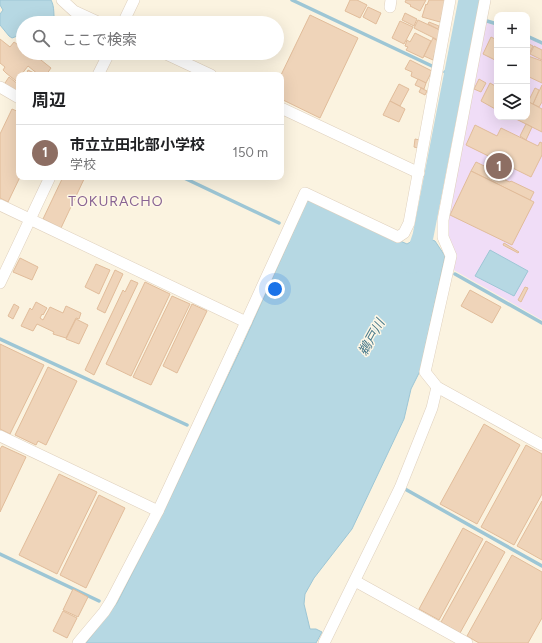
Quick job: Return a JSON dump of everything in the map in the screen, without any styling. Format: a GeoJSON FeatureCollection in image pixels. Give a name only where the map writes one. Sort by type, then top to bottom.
{"type":"FeatureCollection","features":[{"type":"Feature","properties":{"kind":"street"},"geometry":{"type":"LineString","coordinates":[[62,0],[74,11],[85,16]]}},
{"type":"Feature","properties":{"kind":"street"},"geometry":{"type":"LineString","coordinates":[[126,16],[134,0]]}},
{"type":"Feature","properties":{"kind":"street"},"geometry":{"type":"LineString","coordinates":[[78,643],[112,601],[158,511],[305,193],[398,237],[404,233],[409,224],[450,0]]}},
{"type":"Feature","properties":{"kind":"street"},"geometry":{"type":"LineString","coordinates":[[485,0],[443,220],[443,237],[451,256],[425,372],[437,387],[542,445]]}},
{"type":"Feature","properties":{"kind":"street"},"geometry":{"type":"LineString","coordinates":[[100,72],[106,60]]}},
{"type":"Feature","properties":{"kind":"street"},"geometry":{"type":"LineString","coordinates":[[179,60],[205,72]]}},
{"type":"Feature","properties":{"kind":"street"},"geometry":{"type":"LineString","coordinates":[[0,87],[16,96]]}},
{"type":"Feature","properties":{"kind":"street"},"geometry":{"type":"LineString","coordinates":[[284,109],[418,173]]}},
{"type":"Feature","properties":{"kind":"street"},"geometry":{"type":"LineString","coordinates":[[0,283],[49,180]]}},
{"type":"Feature","properties":{"kind":"street"},"geometry":{"type":"LineString","coordinates":[[0,205],[246,322]]}},
{"type":"Feature","properties":{"kind":"street"},"geometry":{"type":"LineString","coordinates":[[324,643],[400,488],[432,408],[437,387]]}},
{"type":"Feature","properties":{"kind":"street"},"geometry":{"type":"LineString","coordinates":[[0,436],[158,511]]}},
{"type":"Feature","properties":{"kind":"street"},"geometry":{"type":"LineString","coordinates":[[354,581],[467,643]]}},
{"type":"Feature","properties":{"kind":"shaded area"},"geometry":{"type":"Polygon","coordinates":[[[485,22],[494,25],[494,120],[530,120],[530,39],[542,45],[542,320],[452,269],[447,215],[485,22]]]}},
{"type":"Feature","properties":{"kind":"water"},"geometry":{"type":"Polygon","coordinates":[[[0,0],[51,0],[54,16],[16,16],[16,37],[12,38],[0,25],[0,14],[3,10],[0,5],[0,0]]]}},
{"type":"Feature","properties":{"kind":"water"},"geometry":{"type":"Polygon","coordinates":[[[307,201],[311,201],[407,244],[412,241],[415,233],[435,241],[445,256],[420,371],[411,389],[404,419],[352,529],[314,578],[305,594],[304,604],[310,629],[316,629],[322,632],[316,643],[86,643],[117,603],[165,509],[243,344],[307,201]]]}},
{"type":"Feature","properties":{"kind":"water"},"geometry":{"type":"Polygon","coordinates":[[[490,250],[528,271],[514,296],[475,276],[490,250]]]}},
{"type":"Feature","properties":{"kind":"building"},"geometry":{"type":"Polygon","coordinates":[[[350,0],[357,0],[367,5],[360,18],[345,11],[350,0]]]}},
{"type":"Feature","properties":{"kind":"building"},"geometry":{"type":"Polygon","coordinates":[[[406,0],[426,0],[420,11],[410,6],[411,5],[405,2],[406,0]]]}},
{"type":"Feature","properties":{"kind":"building"},"geometry":{"type":"Polygon","coordinates":[[[429,0],[446,0],[440,22],[422,17],[426,4],[427,5],[429,0]]]}},
{"type":"Feature","properties":{"kind":"building"},"geometry":{"type":"Polygon","coordinates":[[[368,7],[381,13],[376,24],[363,17],[368,7]]]}},
{"type":"Feature","properties":{"kind":"building"},"geometry":{"type":"Polygon","coordinates":[[[405,13],[417,19],[414,26],[402,20],[405,13]]]}},
{"type":"Feature","properties":{"kind":"building"},"geometry":{"type":"Polygon","coordinates":[[[310,15],[358,38],[320,118],[284,100],[284,72],[282,72],[310,15]]]}},
{"type":"Feature","properties":{"kind":"building"},"geometry":{"type":"Polygon","coordinates":[[[418,20],[442,31],[438,40],[414,28],[418,20]]]}},
{"type":"Feature","properties":{"kind":"building"},"geometry":{"type":"Polygon","coordinates":[[[400,21],[413,27],[404,44],[392,38],[400,21]]]}},
{"type":"Feature","properties":{"kind":"building"},"geometry":{"type":"Polygon","coordinates":[[[429,22],[439,26],[438,29],[428,24],[429,22]]]}},
{"type":"Feature","properties":{"kind":"building"},"geometry":{"type":"Polygon","coordinates":[[[415,33],[431,41],[423,58],[406,50],[408,47],[405,46],[407,40],[410,42],[415,33]]]}},
{"type":"Feature","properties":{"kind":"building"},"geometry":{"type":"Polygon","coordinates":[[[491,37],[494,38],[494,60],[483,54],[491,37]]]}},
{"type":"Feature","properties":{"kind":"building"},"geometry":{"type":"Polygon","coordinates":[[[433,38],[438,41],[433,60],[424,56],[433,38]]]}},
{"type":"Feature","properties":{"kind":"building"},"geometry":{"type":"Polygon","coordinates":[[[0,39],[10,47],[14,42],[16,43],[16,60],[41,60],[51,68],[48,72],[35,72],[28,66],[23,72],[16,72],[16,81],[3,70],[5,67],[0,63],[0,39]]]}},
{"type":"Feature","properties":{"kind":"building"},"geometry":{"type":"Polygon","coordinates":[[[530,44],[533,46],[530,52],[530,44]]]}},
{"type":"Feature","properties":{"kind":"building"},"geometry":{"type":"Polygon","coordinates":[[[534,46],[542,50],[542,60],[530,54],[534,46]]]}},
{"type":"Feature","properties":{"kind":"building"},"geometry":{"type":"Polygon","coordinates":[[[530,57],[542,61],[542,83],[530,77],[530,57]]]}},
{"type":"Feature","properties":{"kind":"building"},"geometry":{"type":"Polygon","coordinates":[[[410,60],[432,71],[426,83],[411,76],[412,72],[405,69],[410,60]]]}},
{"type":"Feature","properties":{"kind":"building"},"geometry":{"type":"Polygon","coordinates":[[[9,77],[16,83],[16,89],[14,92],[5,83],[9,77]]]}},
{"type":"Feature","properties":{"kind":"building"},"geometry":{"type":"Polygon","coordinates":[[[418,79],[426,83],[424,89],[415,85],[418,79]]]}},
{"type":"Feature","properties":{"kind":"building"},"geometry":{"type":"Polygon","coordinates":[[[479,79],[486,83],[481,92],[474,89],[479,79]]]}},
{"type":"Feature","properties":{"kind":"building"},"geometry":{"type":"Polygon","coordinates":[[[490,83],[494,85],[494,108],[481,101],[490,83]]]}},
{"type":"Feature","properties":{"kind":"building"},"geometry":{"type":"Polygon","coordinates":[[[399,84],[409,89],[400,106],[390,101],[399,84]]]}},
{"type":"Feature","properties":{"kind":"building"},"geometry":{"type":"Polygon","coordinates":[[[542,85],[542,102],[539,107],[533,104],[542,85]]]}},
{"type":"Feature","properties":{"kind":"building"},"geometry":{"type":"Polygon","coordinates":[[[421,88],[427,91],[425,95],[419,92],[421,88]]]}},
{"type":"Feature","properties":{"kind":"building"},"geometry":{"type":"Polygon","coordinates":[[[535,88],[539,90],[533,104],[530,103],[530,98],[535,88]]]}},
{"type":"Feature","properties":{"kind":"building"},"geometry":{"type":"Polygon","coordinates":[[[390,101],[405,109],[399,122],[383,115],[390,101]]]}},
{"type":"Feature","properties":{"kind":"building"},"geometry":{"type":"Polygon","coordinates":[[[530,103],[542,109],[542,132],[518,120],[530,120],[530,103]]]}},
{"type":"Feature","properties":{"kind":"building"},"geometry":{"type":"Polygon","coordinates":[[[12,109],[16,111],[16,180],[19,180],[8,202],[0,198],[0,134],[12,109]]]}},
{"type":"Feature","properties":{"kind":"building"},"geometry":{"type":"Polygon","coordinates":[[[526,124],[532,127],[526,140],[520,136],[526,124]]]}},
{"type":"Feature","properties":{"kind":"building"},"geometry":{"type":"Polygon","coordinates":[[[475,125],[497,136],[501,128],[538,146],[540,142],[542,143],[542,155],[531,177],[466,145],[475,125]]]}},
{"type":"Feature","properties":{"kind":"building"},"geometry":{"type":"Polygon","coordinates":[[[415,139],[420,140],[418,148],[414,147],[415,139]]]}},
{"type":"Feature","properties":{"kind":"building"},"geometry":{"type":"Polygon","coordinates":[[[476,162],[507,177],[505,180],[511,181],[534,192],[530,200],[471,171],[476,162]]]}},
{"type":"Feature","properties":{"kind":"building"},"geometry":{"type":"Polygon","coordinates":[[[505,164],[511,167],[507,177],[501,174],[505,164]]]}},
{"type":"Feature","properties":{"kind":"building"},"geometry":{"type":"Polygon","coordinates":[[[471,171],[534,202],[512,245],[450,215],[471,171]]]}},
{"type":"Feature","properties":{"kind":"building"},"geometry":{"type":"Polygon","coordinates":[[[62,180],[84,180],[61,228],[43,219],[62,180]]]}},
{"type":"Feature","properties":{"kind":"building"},"geometry":{"type":"Polygon","coordinates":[[[504,243],[519,252],[518,253],[503,245],[504,243]]]}},
{"type":"Feature","properties":{"kind":"building"},"geometry":{"type":"Polygon","coordinates":[[[20,258],[38,267],[32,280],[13,272],[20,258]]]}},
{"type":"Feature","properties":{"kind":"building"},"geometry":{"type":"Polygon","coordinates":[[[96,264],[110,270],[99,294],[85,287],[96,264]]]}},
{"type":"Feature","properties":{"kind":"building"},"geometry":{"type":"Polygon","coordinates":[[[115,270],[123,274],[105,313],[97,309],[115,270]]]}},
{"type":"Feature","properties":{"kind":"building"},"geometry":{"type":"Polygon","coordinates":[[[131,280],[138,283],[94,375],[85,370],[123,290],[125,292],[131,280]]]}},
{"type":"Feature","properties":{"kind":"building"},"geometry":{"type":"Polygon","coordinates":[[[145,282],[170,294],[131,376],[106,364],[145,282]]]}},
{"type":"Feature","properties":{"kind":"building"},"geometry":{"type":"Polygon","coordinates":[[[525,287],[528,288],[521,302],[518,300],[525,287]]]}},
{"type":"Feature","properties":{"kind":"building"},"geometry":{"type":"Polygon","coordinates":[[[470,290],[501,307],[492,323],[461,306],[470,290]]]}},
{"type":"Feature","properties":{"kind":"building"},"geometry":{"type":"Polygon","coordinates":[[[172,296],[190,304],[151,385],[133,377],[172,296]]]}},
{"type":"Feature","properties":{"kind":"building"},"geometry":{"type":"Polygon","coordinates":[[[36,302],[47,308],[40,318],[43,320],[50,307],[63,313],[66,306],[81,313],[79,319],[76,318],[66,338],[53,334],[54,332],[37,324],[33,331],[21,326],[30,308],[32,310],[36,302]]]}},
{"type":"Feature","properties":{"kind":"building"},"geometry":{"type":"Polygon","coordinates":[[[14,304],[19,307],[13,319],[8,316],[14,304]]]}},
{"type":"Feature","properties":{"kind":"building"},"geometry":{"type":"Polygon","coordinates":[[[192,304],[207,311],[177,373],[163,366],[192,304]]]}},
{"type":"Feature","properties":{"kind":"building"},"geometry":{"type":"Polygon","coordinates":[[[76,319],[88,325],[79,344],[66,339],[76,319]]]}},
{"type":"Feature","properties":{"kind":"building"},"geometry":{"type":"Polygon","coordinates":[[[0,344],[44,365],[10,434],[0,429],[0,344]]]}},
{"type":"Feature","properties":{"kind":"building"},"geometry":{"type":"Polygon","coordinates":[[[48,367],[77,381],[46,445],[38,441],[36,445],[15,435],[48,367]]]}},
{"type":"Feature","properties":{"kind":"building"},"geometry":{"type":"Polygon","coordinates":[[[484,424],[520,445],[477,524],[440,504],[484,424]]]}},
{"type":"Feature","properties":{"kind":"building"},"geometry":{"type":"Polygon","coordinates":[[[526,445],[542,454],[542,494],[514,545],[481,527],[526,445]]]}},
{"type":"Feature","properties":{"kind":"building"},"geometry":{"type":"Polygon","coordinates":[[[2,446],[26,457],[0,512],[0,449],[2,446]]]}},
{"type":"Feature","properties":{"kind":"building"},"geometry":{"type":"Polygon","coordinates":[[[59,474],[97,492],[57,574],[19,555],[59,474]]]}},
{"type":"Feature","properties":{"kind":"building"},"geometry":{"type":"Polygon","coordinates":[[[99,495],[125,508],[86,588],[60,575],[99,495]]]}},
{"type":"Feature","properties":{"kind":"building"},"geometry":{"type":"Polygon","coordinates":[[[542,501],[542,560],[517,546],[542,501]]]}},
{"type":"Feature","properties":{"kind":"building"},"geometry":{"type":"Polygon","coordinates":[[[463,528],[483,539],[439,620],[419,609],[463,528]]]}},
{"type":"Feature","properties":{"kind":"building"},"geometry":{"type":"Polygon","coordinates":[[[486,541],[505,552],[460,633],[441,622],[486,541]]]}},
{"type":"Feature","properties":{"kind":"building"},"geometry":{"type":"Polygon","coordinates":[[[512,555],[542,572],[542,618],[528,643],[479,643],[467,636],[512,555]]]}},
{"type":"Feature","properties":{"kind":"building"},"geometry":{"type":"Polygon","coordinates":[[[73,589],[88,597],[78,617],[63,610],[73,589]]]}},
{"type":"Feature","properties":{"kind":"building"},"geometry":{"type":"Polygon","coordinates":[[[63,611],[77,618],[67,638],[53,631],[63,611]]]}},
{"type":"Feature","properties":{"kind":"waterway"},"geometry":{"type":"LineString","coordinates":[[292,0],[434,67]]}},
{"type":"Feature","properties":{"kind":"waterway","name":"鵜戸川"},"geometry":{"type":"LineString","coordinates":[[412,263],[417,254],[423,236],[469,0]]}},
{"type":"Feature","properties":{"kind":"waterway"},"geometry":{"type":"LineString","coordinates":[[487,21],[494,23]]}},
{"type":"Feature","properties":{"kind":"waterway"},"geometry":{"type":"LineString","coordinates":[[530,37],[542,43]]}},
{"type":"Feature","properties":{"kind":"waterway"},"geometry":{"type":"LineString","coordinates":[[445,72],[454,76]]}},
{"type":"Feature","properties":{"kind":"waterway"},"geometry":{"type":"LineString","coordinates":[[188,180],[279,223]]}},
{"type":"Feature","properties":{"kind":"waterway"},"geometry":{"type":"LineString","coordinates":[[455,274],[542,323]]}},
{"type":"Feature","properties":{"kind":"waterway"},"geometry":{"type":"LineString","coordinates":[[0,339],[187,425]]}},
{"type":"Feature","properties":{"kind":"waterway"},"geometry":{"type":"LineString","coordinates":[[405,489],[542,566]]}},
{"type":"Feature","properties":{"kind":"waterway"},"geometry":{"type":"LineString","coordinates":[[0,554],[99,601]]}},
{"type":"Feature","properties":{"kind":"place","name":"市立立田北部小学校"},"geometry":{"type":"Point","coordinates":[499,166]}},
{"type":"Feature","properties":{"kind":"district","name":"TOKURACHO"},"geometry":{"type":"Point","coordinates":[116,201]}}]}
